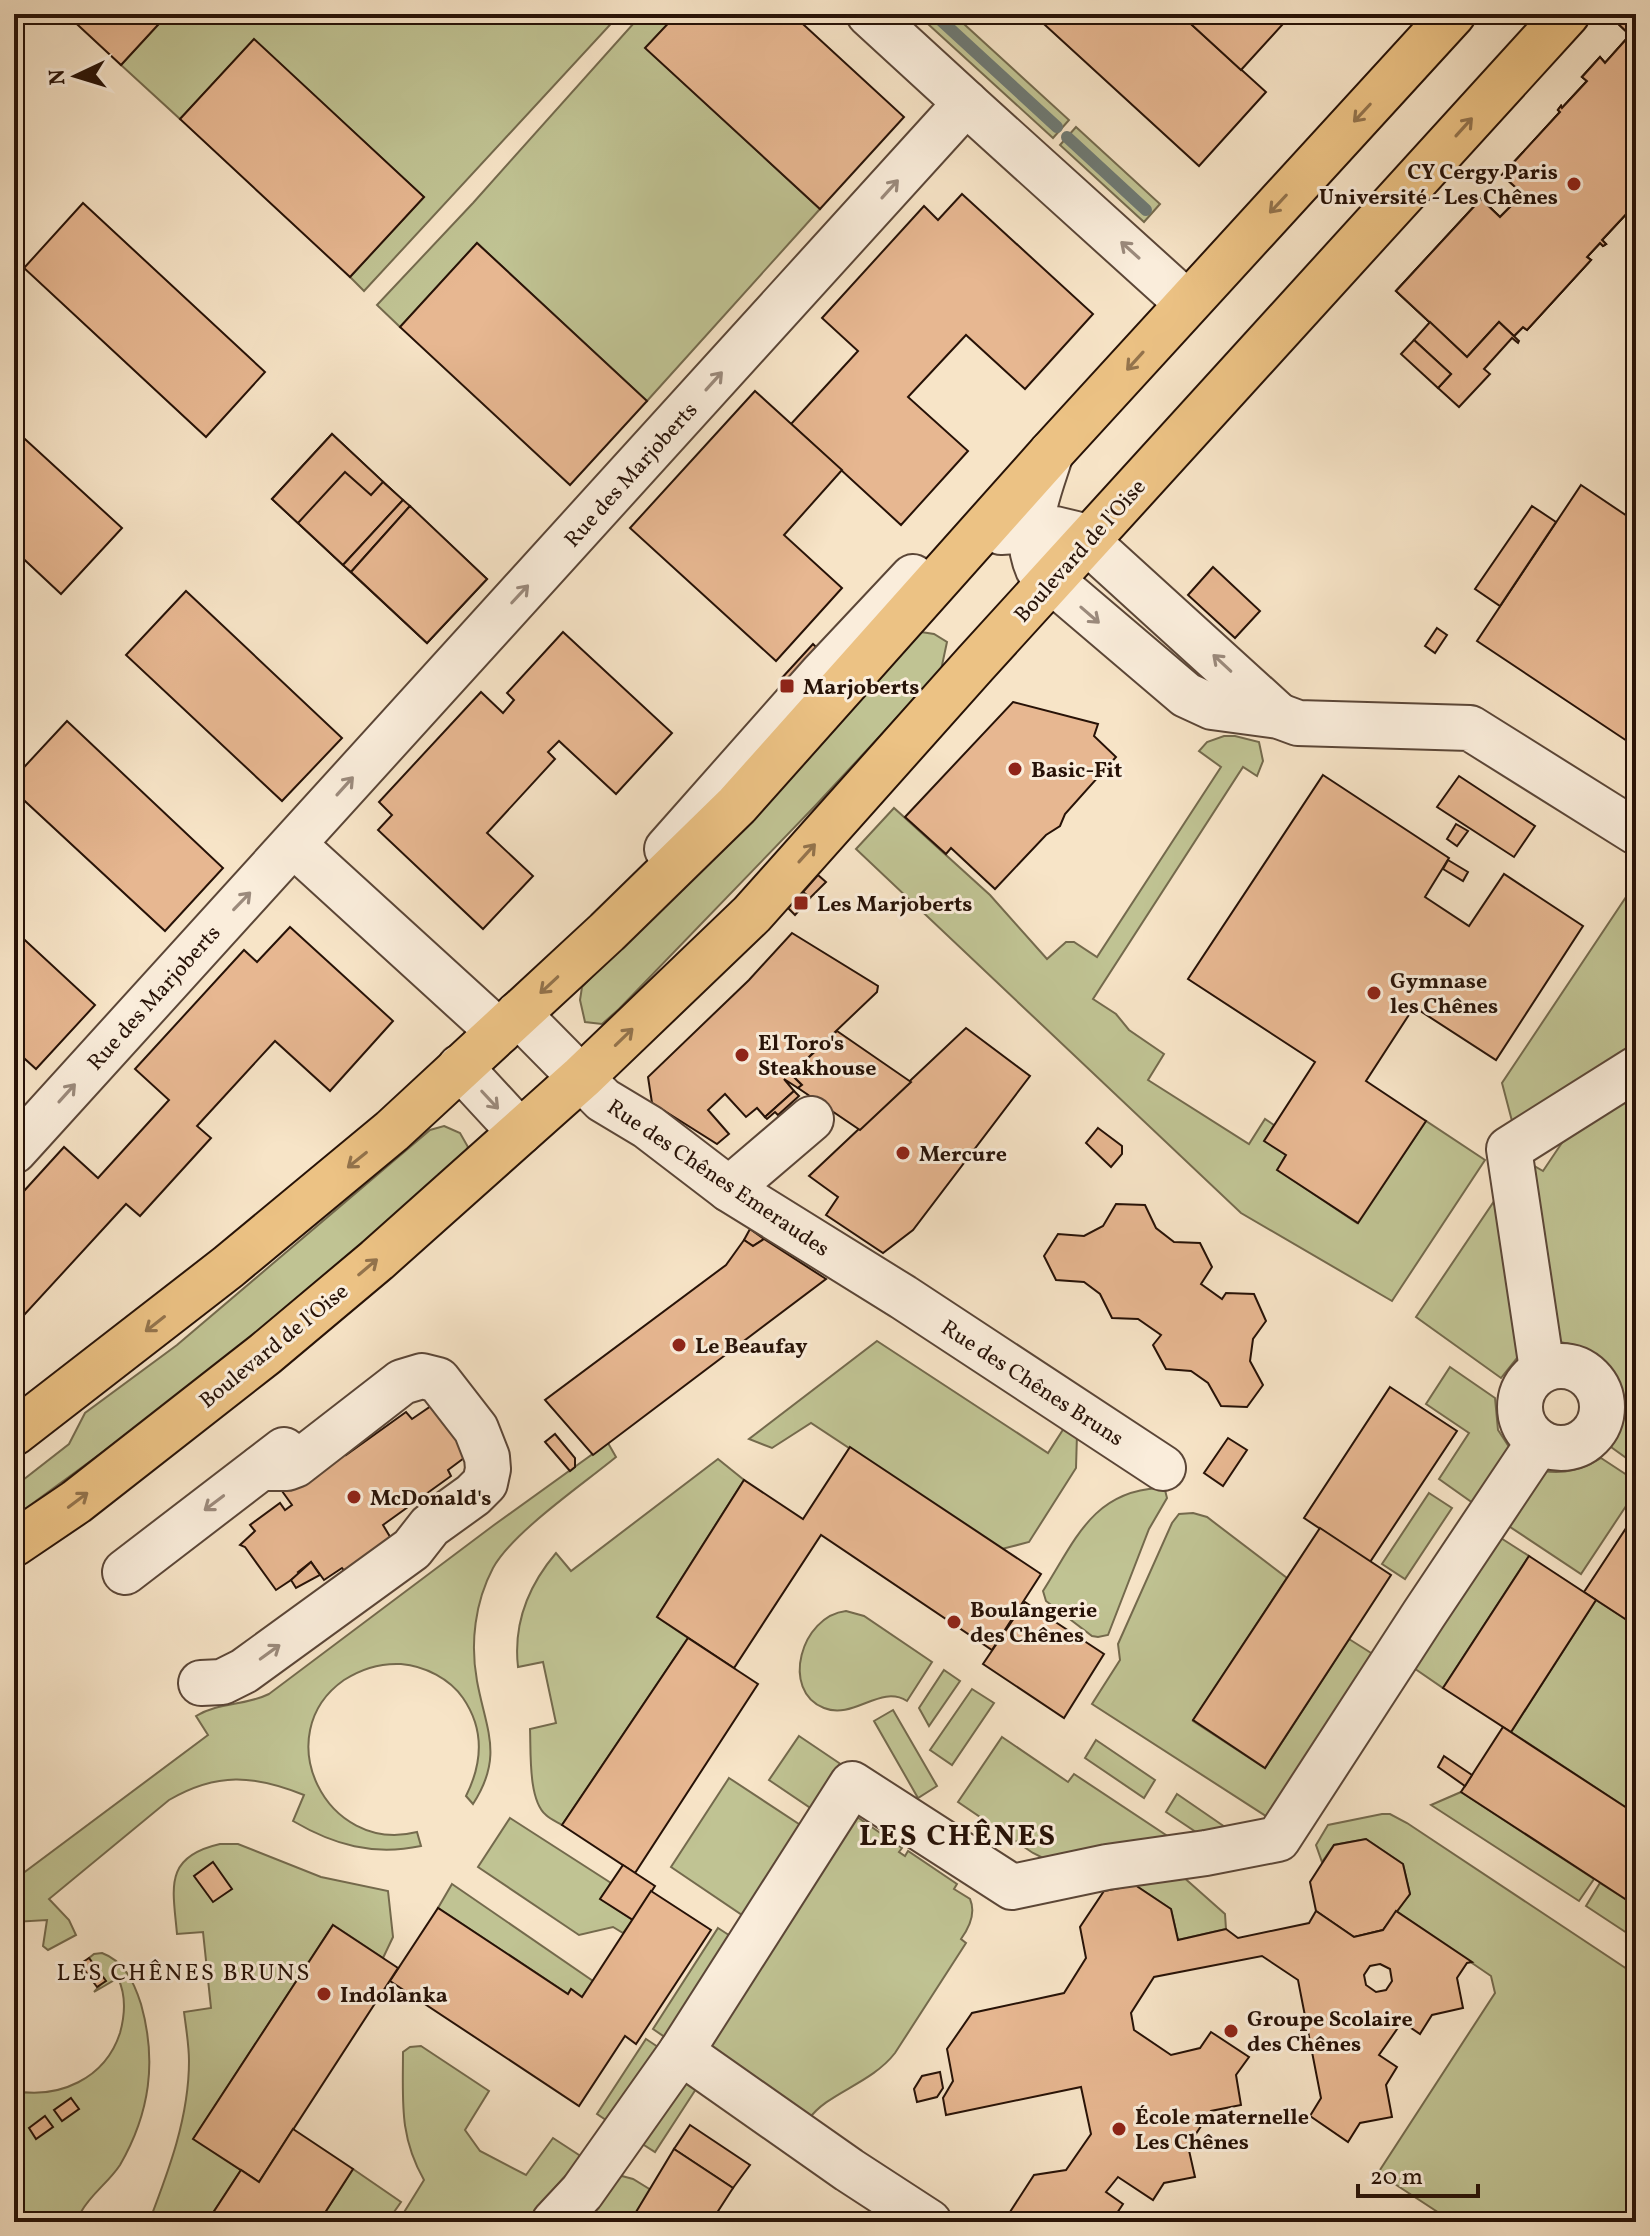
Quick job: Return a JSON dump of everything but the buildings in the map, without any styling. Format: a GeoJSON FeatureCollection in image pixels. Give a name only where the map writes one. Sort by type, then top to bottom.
{"type":"FeatureCollection","features":[{"type":"Feature","properties":{"kind":"main road"},"geometry":{"type":"LineString","coordinates":[[982,533],[1187,303],[1453,14]]}},
{"type":"Feature","properties":{"kind":"main road","name":"Boulevard de l'Oise"},"geometry":{"type":"LineString","coordinates":[[14,1544],[76,1502],[265,1354],[457,1190],[582,1077],[752,914],[1087,540],[1567,14]]}},
{"type":"Feature","properties":{"kind":"main road"},"geometry":{"type":"LineString","coordinates":[[14,1433],[228,1267],[392,1131],[607,932]]}},
{"type":"Feature","properties":{"kind":"street"},"geometry":{"type":"LineString","coordinates":[[869,14],[1187,303]]}},
{"type":"Feature","properties":{"kind":"street"},"geometry":{"type":"LineString","coordinates":[[1513,73],[1538,14]]}},
{"type":"Feature","properties":{"kind":"street","name":"Rue des Marjoberts"},"geometry":{"type":"LineString","coordinates":[[14,1151],[966,103]]}},
{"type":"Feature","properties":{"kind":"street"},"geometry":{"type":"LineString","coordinates":[[1051,453],[1030,530],[1038,569],[1186,695],[1212,707],[1279,716],[1298,723],[1470,728],[1636,832]]}},
{"type":"Feature","properties":{"kind":"street"},"geometry":{"type":"LineString","coordinates":[[607,932],[641,877],[911,578],[982,533],[1070,531],[1087,540],[1279,716]]}},
{"type":"Feature","properties":{"kind":"street"},"geometry":{"type":"LineString","coordinates":[[294,845],[508,1023],[582,1077]]}},
{"type":"Feature","properties":{"kind":"street"},"geometry":{"type":"LineString","coordinates":[[460,1067],[520,1132]]}},
{"type":"Feature","properties":{"kind":"street"},"geometry":{"type":"LineString","coordinates":[[1542,1369],[1509,1149],[1636,1069]]}},
{"type":"Feature","properties":{"kind":"street","name":"Rue des Chênes Emeraudes"},"geometry":{"type":"LineString","coordinates":[[582,1077],[603,1100],[648,1127],[729,1189],[903,1297]]}},
{"type":"Feature","properties":{"kind":"street"},"geometry":{"type":"LineString","coordinates":[[729,1189],[811,1119]]}},
{"type":"Feature","properties":{"kind":"street","name":"Rue des Chênes Bruns"},"geometry":{"type":"LineString","coordinates":[[903,1297],[1163,1468]]}},
{"type":"Feature","properties":{"kind":"street"},"geometry":{"type":"LineString","coordinates":[[125,1572],[402,1359],[421,1352],[436,1353],[445,1356],[514,1447],[516,1478],[511,1489],[489,1510],[443,1543],[412,1549]]}},
{"type":"Feature","properties":{"kind":"street"},"geometry":{"type":"LineString","coordinates":[[1552,1366],[1569,1366],[1584,1372],[1600,1392],[1602,1408],[1594,1432],[1581,1443],[1565,1448],[1539,1442],[1523,1425],[1519,1409],[1525,1385],[1542,1369],[1552,1366]]}},
{"type":"Feature","properties":{"kind":"street"},"geometry":{"type":"LineString","coordinates":[[261,1468],[295,1465],[402,1382],[422,1376],[438,1380],[476,1429],[487,1457],[494,1499],[489,1510]]}},
{"type":"Feature","properties":{"kind":"street"},"geometry":{"type":"LineString","coordinates":[[554,2222],[582,2192],[681,2052],[852,1784],[1012,1887],[1107,1867],[1278,1839],[1539,1442]]}},
{"type":"Feature","properties":{"kind":"street"},"geometry":{"type":"LineString","coordinates":[[201,1683],[222,1682],[244,1671],[412,1549],[430,1526],[485,1483],[487,1457]]}},
{"type":"Feature","properties":{"kind":"street"},"geometry":{"type":"LineString","coordinates":[[681,2052],[929,2222]]}},
{"type":"Feature","properties":{"kind":"green space"},"geometry":{"type":"Polygon","coordinates":[[[168,14],[620,14],[364,291],[350,277],[424,197],[254,40],[180,119],[121,65],[168,14]]]}},
{"type":"Feature","properties":{"kind":"green space"},"geometry":{"type":"Polygon","coordinates":[[[642,14],[677,14],[646,48],[820,209],[647,401],[477,243],[400,327],[377,305],[642,14]]]}},
{"type":"Feature","properties":{"kind":"green space"},"geometry":{"type":"Polygon","coordinates":[[[917,14],[953,14],[1069,120],[1053,138],[917,14]]]}},
{"type":"Feature","properties":{"kind":"green space"},"geometry":{"type":"Polygon","coordinates":[[[1076,127],[1160,204],[1144,222],[1060,145],[1076,127]]]}},
{"type":"Feature","properties":{"kind":"green space"},"geometry":{"type":"Polygon","coordinates":[[[921,632],[934,634],[947,642],[941,670],[619,1009],[602,1024],[585,1022],[580,1000],[582,987],[921,632]]]}},
{"type":"Feature","properties":{"kind":"green space"},"geometry":{"type":"Polygon","coordinates":[[[1224,736],[1259,742],[1263,761],[1257,776],[1243,767],[1093,999],[1116,1014],[1129,1030],[1164,1054],[1148,1080],[1249,1144],[1265,1119],[1274,1125],[1265,1141],[1286,1155],[1278,1170],[1357,1223],[1426,1121],[1485,1160],[1392,1301],[1241,1213],[856,849],[894,808],[990,895],[1047,959],[1066,942],[1074,942],[1097,957],[1221,767],[1199,751],[1207,742],[1224,736]]]}},
{"type":"Feature","properties":{"kind":"green space"},"geometry":{"type":"Polygon","coordinates":[[[1636,882],[1636,1052],[1512,1121],[1502,1083],[1636,882]]]}},
{"type":"Feature","properties":{"kind":"green space"},"geometry":{"type":"Polygon","coordinates":[[[1636,1080],[1636,1465],[1611,1447],[1624,1411],[1618,1380],[1595,1355],[1560,1342],[1524,1160],[1543,1171],[1582,1113],[1636,1080]]]}},
{"type":"Feature","properties":{"kind":"green space"},"geometry":{"type":"Polygon","coordinates":[[[444,1126],[460,1133],[468,1147],[462,1161],[309,1294],[14,1517],[14,1487],[69,1444],[85,1413],[177,1345],[430,1130],[444,1126]]]}},
{"type":"Feature","properties":{"kind":"green space"},"geometry":{"type":"Polygon","coordinates":[[[1505,1185],[1530,1349],[1517,1358],[1501,1378],[1416,1317],[1505,1185]]]}},
{"type":"Feature","properties":{"kind":"green space"},"geometry":{"type":"Polygon","coordinates":[[[877,1341],[1048,1453],[1066,1425],[1077,1434],[1076,1468],[1029,1542],[1002,1549],[811,1423],[772,1448],[749,1439],[877,1341]]]}},
{"type":"Feature","properties":{"kind":"green space"},"geometry":{"type":"Polygon","coordinates":[[[1450,1367],[1495,1398],[1498,1430],[1515,1456],[1480,1508],[1439,1479],[1469,1433],[1426,1404],[1450,1367]]]}},
{"type":"Feature","properties":{"kind":"green space"},"geometry":{"type":"Polygon","coordinates":[[[608,1443],[616,1457],[516,1539],[493,1568],[487,1581],[478,1609],[474,1652],[490,1757],[488,1771],[473,1804],[466,1796],[478,1759],[475,1722],[458,1691],[444,1679],[410,1665],[379,1666],[344,1680],[321,1703],[310,1730],[309,1758],[318,1785],[334,1808],[356,1826],[385,1834],[417,1832],[421,1846],[387,1850],[339,1842],[293,1821],[304,1795],[252,1780],[220,1781],[169,1800],[49,1899],[69,1920],[76,1935],[48,1950],[43,1946],[47,1920],[14,1922],[14,1880],[208,1735],[196,1716],[214,1708],[269,1694],[608,1443]]]}},
{"type":"Feature","properties":{"kind":"green space"},"geometry":{"type":"Polygon","coordinates":[[[1601,1458],[1636,1481],[1636,1491],[1581,1574],[1501,1521],[1543,1471],[1573,1470],[1601,1458]]]}},
{"type":"Feature","properties":{"kind":"green space"},"geometry":{"type":"Polygon","coordinates":[[[718,1459],[744,1480],[657,1617],[688,1638],[562,1825],[540,1808],[533,1787],[530,1729],[556,1723],[543,1662],[518,1667],[518,1635],[525,1606],[538,1578],[556,1553],[571,1571],[718,1459]]]}},
{"type":"Feature","properties":{"kind":"green space"},"geometry":{"type":"Polygon","coordinates":[[[1158,1488],[1165,1490],[1167,1498],[1149,1529],[1108,1635],[1092,1636],[1046,1601],[1043,1591],[1076,1537],[1101,1509],[1135,1492],[1158,1488]]]}},
{"type":"Feature","properties":{"kind":"green space"},"geometry":{"type":"Polygon","coordinates":[[[1429,1493],[1452,1508],[1405,1579],[1382,1564],[1429,1493]]]}},
{"type":"Feature","properties":{"kind":"green space"},"geometry":{"type":"Polygon","coordinates":[[[1193,1513],[1207,1517],[1287,1578],[1193,1721],[1265,1768],[1349,1639],[1379,1658],[1272,1820],[1092,1704],[1120,1660],[1118,1644],[1172,1523],[1179,1514],[1193,1513]]]}},
{"type":"Feature","properties":{"kind":"green space"},"geometry":{"type":"Polygon","coordinates":[[[1493,1533],[1529,1556],[1443,1688],[1408,1664],[1493,1533]]]}},
{"type":"Feature","properties":{"kind":"green space"},"geometry":{"type":"Polygon","coordinates":[[[1596,1600],[1636,1626],[1636,1814],[1511,1732],[1596,1600]]]}},
{"type":"Feature","properties":{"kind":"green space"},"geometry":{"type":"Polygon","coordinates":[[[846,1611],[864,1616],[932,1662],[907,1701],[887,1697],[846,1710],[835,1710],[824,1708],[810,1699],[800,1671],[808,1639],[817,1626],[830,1616],[846,1611]]]}},
{"type":"Feature","properties":{"kind":"green space"},"geometry":{"type":"Polygon","coordinates":[[[944,1670],[960,1681],[929,1726],[919,1708],[944,1670]]]}},
{"type":"Feature","properties":{"kind":"green space"},"geometry":{"type":"Polygon","coordinates":[[[972,1689],[994,1703],[952,1765],[930,1750],[972,1689]]]}},
{"type":"Feature","properties":{"kind":"green space"},"geometry":{"type":"Polygon","coordinates":[[[893,1710],[937,1786],[918,1798],[874,1721],[893,1710]]]}},
{"type":"Feature","properties":{"kind":"green space"},"geometry":{"type":"Polygon","coordinates":[[[799,1736],[842,1765],[812,1809],[769,1780],[799,1736]]]}},
{"type":"Feature","properties":{"kind":"green space"},"geometry":{"type":"Polygon","coordinates":[[[1002,1737],[1068,1782],[1074,1774],[1184,1847],[1043,1858],[1033,1853],[958,1802],[1002,1737]]]}},
{"type":"Feature","properties":{"kind":"green space"},"geometry":{"type":"Polygon","coordinates":[[[1096,1740],[1155,1780],[1144,1798],[1085,1758],[1096,1740]]]}},
{"type":"Feature","properties":{"kind":"green space"},"geometry":{"type":"Polygon","coordinates":[[[729,1778],[808,1830],[748,1919],[671,1867],[729,1778]]]}},
{"type":"Feature","properties":{"kind":"green space"},"geometry":{"type":"Polygon","coordinates":[[[1461,1792],[1594,1879],[1579,1901],[1431,1805],[1461,1792]]]}},
{"type":"Feature","properties":{"kind":"green space"},"geometry":{"type":"Polygon","coordinates":[[[1177,1794],[1225,1827],[1214,1844],[1166,1812],[1177,1794]]]}},
{"type":"Feature","properties":{"kind":"green space"},"geometry":{"type":"Polygon","coordinates":[[[847,1810],[902,1848],[899,1852],[905,1856],[908,1851],[957,1884],[954,1889],[970,1899],[972,1915],[961,1939],[966,1943],[895,2053],[874,2073],[827,2102],[809,2119],[705,2057],[699,2035],[847,1810]]]}},
{"type":"Feature","properties":{"kind":"green space"},"geometry":{"type":"Polygon","coordinates":[[[1390,1814],[1407,1823],[1636,1975],[1636,2222],[1524,2222],[1512,2214],[1507,2222],[1453,2222],[1378,2173],[1495,1993],[1491,1976],[1396,1911],[1410,1894],[1403,1864],[1366,1839],[1334,1845],[1322,1862],[1316,1845],[1328,1825],[1390,1814]]]}},
{"type":"Feature","properties":{"kind":"green space"},"geometry":{"type":"Polygon","coordinates":[[[510,1818],[611,1883],[601,1899],[633,1920],[623,1933],[613,1927],[579,1935],[478,1867],[510,1818]]]}},
{"type":"Feature","properties":{"kind":"green space"},"geometry":{"type":"Polygon","coordinates":[[[220,1844],[238,1844],[321,1877],[388,1891],[393,1937],[383,1958],[333,1925],[194,2138],[241,2170],[207,2222],[149,2222],[170,2163],[186,2102],[189,2061],[184,2012],[211,2008],[203,1932],[177,1934],[174,1902],[176,1877],[180,1866],[189,1857],[220,1844]]]}},
{"type":"Feature","properties":{"kind":"green space"},"geometry":{"type":"Polygon","coordinates":[[[1172,1867],[1225,1914],[1226,1929],[1178,1940],[1171,1909],[1135,1885],[1104,1891],[1113,1877],[1172,1867]]]}},
{"type":"Feature","properties":{"kind":"green space"},"geometry":{"type":"Polygon","coordinates":[[[1600,1883],[1636,1906],[1636,1939],[1586,1906],[1600,1883]]]}},
{"type":"Feature","properties":{"kind":"green space"},"geometry":{"type":"Polygon","coordinates":[[[452,1884],[593,1981],[582,1997],[571,1989],[568,1994],[438,1908],[452,1884]]]}},
{"type":"Feature","properties":{"kind":"green space"},"geometry":{"type":"Polygon","coordinates":[[[718,1928],[738,1941],[672,2042],[653,2029],[718,1928]]]}},
{"type":"Feature","properties":{"kind":"green space"},"geometry":{"type":"Polygon","coordinates":[[[102,1953],[116,1961],[127,1973],[141,2004],[146,2025],[148,2086],[138,2126],[120,2165],[81,2212],[84,2222],[17,2222],[14,2218],[14,2091],[47,2092],[78,2082],[92,2074],[113,2049],[122,2026],[123,1998],[118,1978],[94,1992],[105,1980],[89,1958],[102,1953]]]}},
{"type":"Feature","properties":{"kind":"green space"},"geometry":{"type":"Polygon","coordinates":[[[646,2039],[667,2053],[618,2128],[597,2114],[646,2039]]]}},
{"type":"Feature","properties":{"kind":"green space"},"geometry":{"type":"Polygon","coordinates":[[[421,2046],[489,2091],[465,2130],[480,2151],[526,2175],[553,2138],[582,2157],[525,2222],[398,2222],[424,2180],[410,2148],[403,2103],[403,2052],[410,2047],[421,2046]]]}},
{"type":"Feature","properties":{"kind":"green space"},"geometry":{"type":"Polygon","coordinates":[[[681,2064],[696,2089],[655,2152],[633,2138],[681,2064]]]}},
{"type":"Feature","properties":{"kind":"green space"},"geometry":{"type":"Polygon","coordinates":[[[353,2169],[401,2202],[387,2222],[319,2222],[353,2169]]]}},
{"type":"Feature","properties":{"kind":"green space"},"geometry":{"type":"Polygon","coordinates":[[[622,2176],[651,2190],[630,2222],[577,2222],[610,2178],[622,2176]]]}},
{"type":"Feature","properties":{"kind":"waterway"},"geometry":{"type":"LineString","coordinates":[[934,14],[1057,127]]}},
{"type":"Feature","properties":{"kind":"waterway"},"geometry":{"type":"LineString","coordinates":[[1067,137],[1146,210]]}},
{"type":"Feature","properties":{"kind":"place","name":"CY Cergy Paris Université - Les Chênes"},"geometry":{"type":"Point","coordinates":[1574,184]}},
{"type":"Feature","properties":{"kind":"place","name":"Marjoberts"},"geometry":{"type":"Point","coordinates":[787,686]}},
{"type":"Feature","properties":{"kind":"place","name":"Basic-Fit"},"geometry":{"type":"Point","coordinates":[1015,769]}},
{"type":"Feature","properties":{"kind":"place","name":"Les Marjoberts"},"geometry":{"type":"Point","coordinates":[801,903]}},
{"type":"Feature","properties":{"kind":"place","name":"Gymnase les Chênes"},"geometry":{"type":"Point","coordinates":[1374,993]}},
{"type":"Feature","properties":{"kind":"place","name":"El Toro's Steakhouse"},"geometry":{"type":"Point","coordinates":[742,1055]}},
{"type":"Feature","properties":{"kind":"place","name":"Mercure"},"geometry":{"type":"Point","coordinates":[903,1153]}},
{"type":"Feature","properties":{"kind":"place","name":"Le Beaufay"},"geometry":{"type":"Point","coordinates":[679,1345]}},
{"type":"Feature","properties":{"kind":"place","name":"McDonald's"},"geometry":{"type":"Point","coordinates":[354,1497]}},
{"type":"Feature","properties":{"kind":"place","name":"Boulangerie des Chênes"},"geometry":{"type":"Point","coordinates":[954,1622]}},
{"type":"Feature","properties":{"kind":"place","name":"Indolanka"},"geometry":{"type":"Point","coordinates":[324,1994]}},
{"type":"Feature","properties":{"kind":"place","name":"Groupe Scolaire des Chênes"},"geometry":{"type":"Point","coordinates":[1231,2031]}},
{"type":"Feature","properties":{"kind":"place","name":"École maternelle Les Chênes"},"geometry":{"type":"Point","coordinates":[1119,2129]}},
{"type":"Feature","properties":{"kind":"district","name":"LES CHÊNES"},"geometry":{"type":"Point","coordinates":[958,1835]}},
{"type":"Feature","properties":{"kind":"district","name":"LES CHÊNES BRUNS"},"geometry":{"type":"Point","coordinates":[184,1972]}}]}
